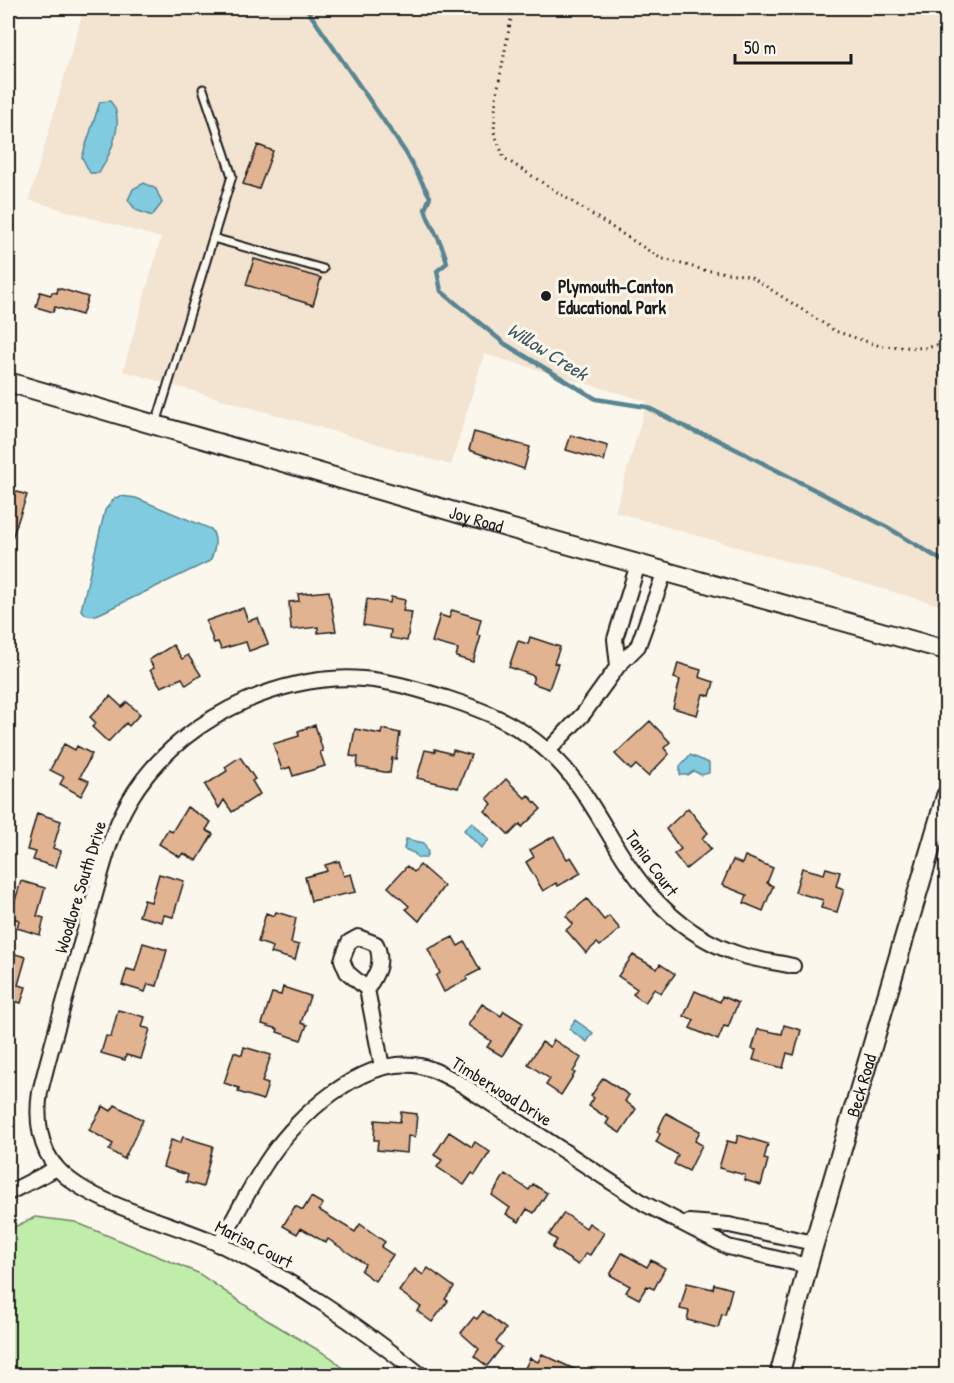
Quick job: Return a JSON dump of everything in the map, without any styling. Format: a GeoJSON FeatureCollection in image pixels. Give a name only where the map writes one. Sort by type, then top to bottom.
{"type":"FeatureCollection","features":[{"type":"Feature","properties":{"kind":"street","name":"Joy Road"},"geometry":{"type":"LineString","coordinates":[[8,382],[638,564],[946,650]]}},
{"type":"Feature","properties":{"kind":"street"},"geometry":{"type":"LineString","coordinates":[[618,666],[615,639],[638,564]]}},
{"type":"Feature","properties":{"kind":"street"},"geometry":{"type":"LineString","coordinates":[[548,751],[584,713],[618,666],[638,646],[665,571]]}},
{"type":"Feature","properties":{"kind":"street","name":"Woodlore South Drive"},"geometry":{"type":"LineString","coordinates":[[57,1168],[46,1149],[39,1126],[39,1103],[46,1070],[112,835],[129,800],[152,770],[171,751],[211,722],[264,694],[310,681],[362,679],[388,682],[485,711],[526,733],[548,751]]}},
{"type":"Feature","properties":{"kind":"street","name":"Tania Court"},"geometry":{"type":"LineString","coordinates":[[548,751],[580,788],[621,856],[650,895],[677,921],[693,933],[738,954],[793,966]]}},
{"type":"Feature","properties":{"kind":"street","name":"Beck Road"},"geometry":{"type":"LineString","coordinates":[[779,1376],[814,1243],[946,796]]}},
{"type":"Feature","properties":{"kind":"street"},"geometry":{"type":"LineString","coordinates":[[367,989],[382,1067]]}},
{"type":"Feature","properties":{"kind":"street","name":"Timberwood Drive"},"geometry":{"type":"LineString","coordinates":[[219,1245],[257,1177],[290,1132],[329,1097],[353,1080],[382,1067],[415,1065],[439,1073],[645,1204],[684,1222],[728,1247],[808,1266]]}},
{"type":"Feature","properties":{"kind":"street"},"geometry":{"type":"LineString","coordinates":[[8,1193],[57,1168]]}},
{"type":"Feature","properties":{"kind":"street","name":"Marisa Court"},"geometry":{"type":"LineString","coordinates":[[57,1168],[94,1196],[219,1245],[256,1263],[330,1307],[422,1376]]}},
{"type":"Feature","properties":{"kind":"street","name":"Timberwood Drive"},"geometry":{"type":"LineString","coordinates":[[684,1222],[729,1226],[814,1243]]}},
{"type":"Feature","properties":{"kind":"lane"},"geometry":{"type":"LineString","coordinates":[[156,424],[232,176],[203,89]]}},
{"type":"Feature","properties":{"kind":"lane"},"geometry":{"type":"LineString","coordinates":[[213,238],[323,269]]}},
{"type":"Feature","properties":{"kind":"path"},"geometry":{"type":"LineString","coordinates":[[513,8],[496,98],[494,132],[504,158],[660,258],[704,270],[750,276],[835,331],[880,345],[927,348],[946,342]]}},
{"type":"Feature","properties":{"kind":"shaded area","name":"Plymouth-Canton Educational Park"},"geometry":{"type":"Polygon","coordinates":[[[84,8],[946,8],[946,607],[615,512],[647,401],[484,354],[451,465],[123,371],[161,238],[29,200],[84,8]]]}},
{"type":"Feature","properties":{"kind":"green space"},"geometry":{"type":"Polygon","coordinates":[[[35,1217],[75,1222],[198,1273],[267,1320],[332,1358],[350,1375],[8,1375],[8,1230],[35,1217]]]}},
{"type":"Feature","properties":{"kind":"water"},"geometry":{"type":"Polygon","coordinates":[[[110,101],[117,117],[115,137],[99,173],[90,173],[82,157],[100,102],[110,101]]]}},
{"type":"Feature","properties":{"kind":"water"},"geometry":{"type":"Polygon","coordinates":[[[144,183],[156,189],[162,203],[152,216],[136,210],[128,200],[133,189],[144,183]]]}},
{"type":"Feature","properties":{"kind":"water"},"geometry":{"type":"Polygon","coordinates":[[[121,496],[136,498],[211,529],[215,541],[213,553],[210,561],[101,613],[88,615],[81,610],[105,510],[115,498],[121,496]]]}},
{"type":"Feature","properties":{"kind":"water"},"geometry":{"type":"Polygon","coordinates":[[[690,755],[709,763],[709,773],[701,775],[694,771],[688,775],[680,775],[680,766],[690,755]]]}},
{"type":"Feature","properties":{"kind":"water"},"geometry":{"type":"Polygon","coordinates":[[[472,822],[489,840],[481,848],[464,830],[472,822]]]}},
{"type":"Feature","properties":{"kind":"water"},"geometry":{"type":"Polygon","coordinates":[[[406,839],[424,843],[428,852],[426,858],[418,858],[414,853],[404,849],[406,839]]]}},
{"type":"Feature","properties":{"kind":"water"},"geometry":{"type":"Polygon","coordinates":[[[575,1020],[593,1033],[587,1042],[569,1029],[575,1020]]]}},
{"type":"Feature","properties":{"kind":"building"},"geometry":{"type":"Polygon","coordinates":[[[258,145],[273,151],[259,189],[243,184],[258,145]]]}},
{"type":"Feature","properties":{"kind":"building"},"geometry":{"type":"Polygon","coordinates":[[[254,259],[321,278],[313,305],[246,285],[254,259]]]}},
{"type":"Feature","properties":{"kind":"building"},"geometry":{"type":"Polygon","coordinates":[[[58,288],[88,297],[82,315],[55,307],[53,312],[36,307],[40,292],[51,295],[52,292],[57,293],[58,288]]]}},
{"type":"Feature","properties":{"kind":"building"},"geometry":{"type":"Polygon","coordinates":[[[474,432],[530,447],[524,469],[469,450],[474,432]]]}},
{"type":"Feature","properties":{"kind":"building"},"geometry":{"type":"Polygon","coordinates":[[[571,435],[608,446],[604,461],[566,450],[571,435]]]}},
{"type":"Feature","properties":{"kind":"building"},"geometry":{"type":"Polygon","coordinates":[[[8,489],[27,495],[11,541],[8,541],[8,489]]]}},
{"type":"Feature","properties":{"kind":"building"},"geometry":{"type":"Polygon","coordinates":[[[329,591],[336,631],[318,633],[318,627],[291,630],[289,602],[299,601],[298,594],[329,591]]]}},
{"type":"Feature","properties":{"kind":"building"},"geometry":{"type":"Polygon","coordinates":[[[391,597],[405,600],[403,611],[412,612],[407,641],[390,638],[391,630],[363,625],[367,599],[390,603],[391,597]]]}},
{"type":"Feature","properties":{"kind":"building"},"geometry":{"type":"Polygon","coordinates":[[[243,608],[248,621],[258,618],[268,644],[249,651],[246,642],[221,649],[218,642],[214,643],[206,621],[243,608]]]}},
{"type":"Feature","properties":{"kind":"building"},"geometry":{"type":"Polygon","coordinates":[[[452,610],[481,619],[477,635],[481,636],[473,662],[456,657],[458,649],[432,642],[440,615],[449,618],[452,610]]]}},
{"type":"Feature","properties":{"kind":"building"},"geometry":{"type":"Polygon","coordinates":[[[530,637],[560,647],[554,663],[558,664],[549,689],[532,683],[534,676],[509,667],[518,641],[528,644],[530,637]]]}},
{"type":"Feature","properties":{"kind":"building"},"geometry":{"type":"Polygon","coordinates":[[[173,645],[182,659],[188,655],[201,675],[186,685],[182,678],[161,687],[150,670],[154,668],[149,660],[173,645]]]}},
{"type":"Feature","properties":{"kind":"building"},"geometry":{"type":"Polygon","coordinates":[[[678,663],[701,670],[699,677],[714,682],[710,696],[703,694],[697,715],[673,708],[680,680],[674,678],[678,663]]]}},
{"type":"Feature","properties":{"kind":"building"},"geometry":{"type":"Polygon","coordinates":[[[110,696],[122,707],[127,702],[140,714],[129,726],[126,723],[108,742],[92,727],[96,723],[90,717],[110,696]]]}},
{"type":"Feature","properties":{"kind":"building"},"geometry":{"type":"Polygon","coordinates":[[[650,721],[670,742],[664,748],[669,754],[648,776],[636,765],[631,770],[615,754],[650,721]]]}},
{"type":"Feature","properties":{"kind":"building"},"geometry":{"type":"Polygon","coordinates":[[[315,725],[325,766],[293,776],[290,767],[282,770],[273,744],[299,736],[298,731],[315,725]]]}},
{"type":"Feature","properties":{"kind":"building"},"geometry":{"type":"Polygon","coordinates":[[[355,729],[381,734],[382,729],[400,733],[396,759],[392,758],[390,773],[357,767],[358,757],[350,756],[355,729]]]}},
{"type":"Feature","properties":{"kind":"building"},"geometry":{"type":"Polygon","coordinates":[[[64,744],[75,750],[77,746],[92,754],[80,777],[89,781],[81,796],[60,784],[64,777],[50,770],[64,744]]]}},
{"type":"Feature","properties":{"kind":"building"},"geometry":{"type":"Polygon","coordinates":[[[435,749],[452,754],[453,750],[471,755],[458,788],[417,778],[425,750],[435,752],[435,749]]]}},
{"type":"Feature","properties":{"kind":"building"},"geometry":{"type":"Polygon","coordinates":[[[240,757],[255,779],[252,781],[260,794],[232,812],[224,800],[219,808],[205,785],[227,771],[225,767],[240,757]]]}},
{"type":"Feature","properties":{"kind":"building"},"geometry":{"type":"Polygon","coordinates":[[[506,779],[525,798],[528,795],[541,809],[522,827],[520,824],[509,835],[485,811],[492,804],[487,798],[506,779]]]}},
{"type":"Feature","properties":{"kind":"building"},"geometry":{"type":"Polygon","coordinates":[[[187,807],[211,822],[206,830],[213,834],[197,861],[183,853],[180,857],[159,844],[168,829],[172,832],[187,807]]]}},
{"type":"Feature","properties":{"kind":"building"},"geometry":{"type":"Polygon","coordinates":[[[688,808],[708,833],[702,838],[711,849],[686,869],[674,854],[681,849],[666,829],[688,808]]]}},
{"type":"Feature","properties":{"kind":"building"},"geometry":{"type":"Polygon","coordinates":[[[37,813],[61,821],[53,848],[61,851],[56,867],[33,860],[36,852],[27,850],[37,813]]]}},
{"type":"Feature","properties":{"kind":"building"},"geometry":{"type":"Polygon","coordinates":[[[554,836],[567,859],[571,857],[581,873],[558,886],[556,883],[543,891],[526,862],[534,857],[530,850],[554,836]]]}},
{"type":"Feature","properties":{"kind":"building"},"geometry":{"type":"Polygon","coordinates":[[[745,856],[773,868],[767,883],[773,886],[763,911],[744,903],[747,895],[722,885],[733,860],[742,864],[745,856]]]}},
{"type":"Feature","properties":{"kind":"building"},"geometry":{"type":"Polygon","coordinates":[[[339,861],[344,876],[351,874],[356,892],[311,901],[305,877],[327,871],[325,865],[339,861]]]}},
{"type":"Feature","properties":{"kind":"building"},"geometry":{"type":"Polygon","coordinates":[[[420,865],[444,886],[419,921],[406,909],[409,906],[388,887],[407,866],[414,872],[420,865]]]}},
{"type":"Feature","properties":{"kind":"building"},"geometry":{"type":"Polygon","coordinates":[[[802,868],[824,874],[826,868],[840,872],[836,886],[844,889],[837,912],[821,908],[823,900],[795,892],[802,868]]]}},
{"type":"Feature","properties":{"kind":"building"},"geometry":{"type":"Polygon","coordinates":[[[159,874],[184,881],[173,917],[164,915],[162,922],[139,916],[144,900],[151,902],[159,874]]]}},
{"type":"Feature","properties":{"kind":"building"},"geometry":{"type":"Polygon","coordinates":[[[21,881],[45,888],[37,916],[44,918],[40,935],[17,928],[19,920],[10,917],[21,881]]]}},
{"type":"Feature","properties":{"kind":"building"},"geometry":{"type":"Polygon","coordinates":[[[587,899],[604,920],[609,916],[620,929],[600,946],[597,943],[586,953],[566,930],[573,924],[566,916],[587,899]]]}},
{"type":"Feature","properties":{"kind":"building"},"geometry":{"type":"Polygon","coordinates":[[[276,912],[296,918],[291,943],[299,945],[295,960],[271,953],[273,947],[258,942],[266,913],[274,916],[276,912]]]}},
{"type":"Feature","properties":{"kind":"building"},"geometry":{"type":"Polygon","coordinates":[[[453,937],[458,946],[465,942],[480,970],[444,992],[436,976],[440,973],[428,949],[453,937]]]}},
{"type":"Feature","properties":{"kind":"building"},"geometry":{"type":"Polygon","coordinates":[[[143,943],[167,950],[157,986],[148,984],[145,992],[122,985],[127,969],[135,971],[143,943]]]}},
{"type":"Feature","properties":{"kind":"building"},"geometry":{"type":"Polygon","coordinates":[[[8,952],[26,957],[18,985],[26,987],[21,1003],[14,1001],[11,1010],[8,1010],[8,952]]]}},
{"type":"Feature","properties":{"kind":"building"},"geometry":{"type":"Polygon","coordinates":[[[633,955],[657,969],[660,964],[675,974],[661,993],[654,989],[645,1003],[633,994],[637,989],[618,976],[633,955]]]}},
{"type":"Feature","properties":{"kind":"building"},"geometry":{"type":"Polygon","coordinates":[[[283,987],[310,996],[301,1023],[307,1025],[301,1040],[262,1024],[272,993],[281,995],[283,987]]]}},
{"type":"Feature","properties":{"kind":"building"},"geometry":{"type":"Polygon","coordinates":[[[695,991],[720,1002],[722,996],[738,1003],[728,1027],[724,1026],[718,1040],[690,1028],[694,1020],[684,1016],[695,991]]]}},
{"type":"Feature","properties":{"kind":"building"},"geometry":{"type":"Polygon","coordinates":[[[482,1004],[501,1016],[504,1011],[523,1023],[502,1056],[487,1047],[491,1041],[468,1025],[482,1004]]]}},
{"type":"Feature","properties":{"kind":"building"},"geometry":{"type":"Polygon","coordinates":[[[118,1010],[145,1017],[142,1027],[150,1029],[141,1059],[126,1055],[125,1060],[101,1053],[106,1036],[111,1037],[118,1010]]]}},
{"type":"Feature","properties":{"kind":"building"},"geometry":{"type":"Polygon","coordinates":[[[784,1025],[801,1030],[794,1055],[787,1053],[783,1068],[753,1060],[756,1050],[752,1049],[758,1029],[782,1034],[784,1025]]]}},
{"type":"Feature","properties":{"kind":"building"},"geometry":{"type":"Polygon","coordinates":[[[554,1040],[581,1058],[573,1072],[575,1073],[561,1095],[546,1085],[550,1079],[528,1064],[542,1042],[550,1047],[554,1040]]]}},
{"type":"Feature","properties":{"kind":"building"},"geometry":{"type":"Polygon","coordinates":[[[244,1047],[271,1055],[262,1082],[268,1084],[263,1100],[238,1092],[239,1088],[224,1083],[234,1052],[242,1055],[244,1047]]]}},
{"type":"Feature","properties":{"kind":"building"},"geometry":{"type":"Polygon","coordinates":[[[603,1078],[629,1095],[625,1101],[636,1109],[620,1133],[606,1124],[609,1119],[589,1106],[594,1098],[591,1096],[603,1078]]]}},
{"type":"Feature","properties":{"kind":"building"},"geometry":{"type":"Polygon","coordinates":[[[115,1105],[143,1120],[124,1159],[109,1150],[113,1144],[89,1130],[103,1106],[111,1111],[115,1105]]]}},
{"type":"Feature","properties":{"kind":"building"},"geometry":{"type":"Polygon","coordinates":[[[401,1112],[417,1114],[415,1137],[408,1136],[407,1153],[377,1150],[378,1140],[374,1140],[375,1120],[400,1122],[401,1112]]]}},
{"type":"Feature","properties":{"kind":"building"},"geometry":{"type":"Polygon","coordinates":[[[666,1113],[700,1131],[695,1141],[702,1145],[689,1171],[674,1164],[678,1155],[656,1142],[660,1134],[657,1132],[666,1113]]]}},
{"type":"Feature","properties":{"kind":"building"},"geometry":{"type":"Polygon","coordinates":[[[449,1132],[472,1147],[475,1142],[490,1152],[475,1175],[472,1173],[464,1185],[437,1167],[442,1160],[434,1155],[449,1132]]]}},
{"type":"Feature","properties":{"kind":"building"},"geometry":{"type":"Polygon","coordinates":[[[738,1135],[768,1144],[764,1159],[768,1160],[761,1185],[744,1180],[745,1175],[719,1168],[727,1141],[736,1143],[738,1135]]]}},
{"type":"Feature","properties":{"kind":"building"},"geometry":{"type":"Polygon","coordinates":[[[183,1137],[213,1146],[203,1187],[186,1182],[188,1175],[163,1167],[171,1140],[180,1143],[183,1137]]]}},
{"type":"Feature","properties":{"kind":"building"},"geometry":{"type":"Polygon","coordinates":[[[505,1174],[529,1190],[533,1184],[547,1193],[534,1213],[527,1209],[519,1222],[506,1214],[510,1208],[492,1195],[505,1174]]]}},
{"type":"Feature","properties":{"kind":"building"},"geometry":{"type":"Polygon","coordinates":[[[311,1197],[323,1204],[319,1210],[355,1232],[360,1224],[385,1242],[381,1247],[393,1255],[375,1281],[361,1271],[365,1264],[328,1239],[326,1243],[301,1228],[297,1234],[283,1226],[295,1206],[303,1210],[311,1197]]]}},
{"type":"Feature","properties":{"kind":"building"},"geometry":{"type":"Polygon","coordinates":[[[564,1213],[586,1228],[589,1223],[604,1233],[590,1255],[586,1253],[578,1265],[552,1248],[557,1240],[549,1235],[564,1213]]]}},
{"type":"Feature","properties":{"kind":"building"},"geometry":{"type":"Polygon","coordinates":[[[622,1253],[647,1267],[651,1260],[665,1268],[654,1289],[647,1286],[639,1299],[626,1292],[630,1286],[610,1275],[622,1253]]]}},
{"type":"Feature","properties":{"kind":"building"},"geometry":{"type":"Polygon","coordinates":[[[428,1268],[454,1287],[445,1299],[448,1301],[432,1322],[417,1311],[421,1307],[399,1291],[415,1269],[423,1275],[428,1268]]]}},
{"type":"Feature","properties":{"kind":"building"},"geometry":{"type":"Polygon","coordinates":[[[687,1283],[713,1289],[714,1284],[732,1289],[725,1315],[722,1314],[718,1328],[687,1320],[689,1311],[680,1309],[687,1283]]]}},
{"type":"Feature","properties":{"kind":"building"},"geometry":{"type":"Polygon","coordinates":[[[483,1311],[506,1329],[496,1342],[502,1347],[487,1366],[474,1356],[479,1349],[461,1333],[474,1317],[477,1319],[483,1311]]]}},
{"type":"Feature","properties":{"kind":"building"},"geometry":{"type":"Polygon","coordinates":[[[542,1354],[589,1376],[521,1376],[530,1358],[538,1362],[542,1354]]]}},
{"type":"Feature","properties":{"kind":"waterway","name":"Willow Creek"},"geometry":{"type":"LineString","coordinates":[[306,8],[406,153],[430,197],[425,209],[447,263],[437,271],[441,291],[505,344],[596,399],[647,407],[695,432],[712,437],[887,527],[946,563]]}},
{"type":"Feature","properties":{"kind":"place","name":"Plymouth-Canton Educational Park"},"geometry":{"type":"Point","coordinates":[546,296]}}]}
